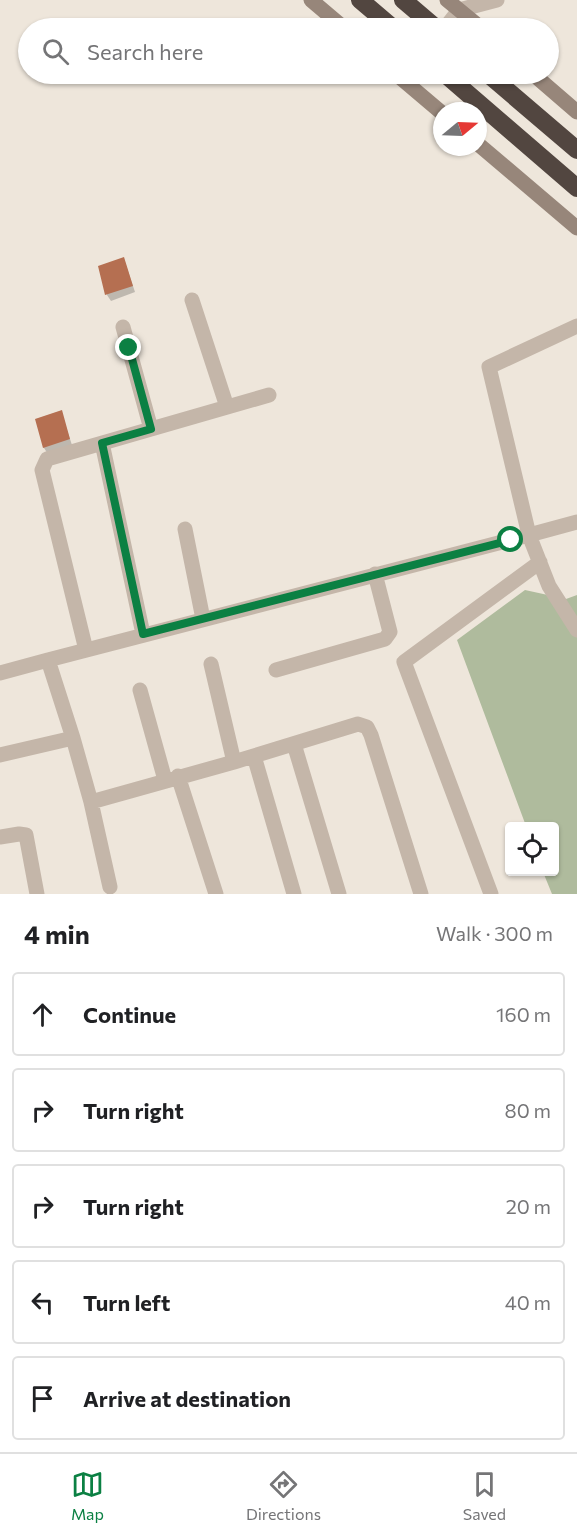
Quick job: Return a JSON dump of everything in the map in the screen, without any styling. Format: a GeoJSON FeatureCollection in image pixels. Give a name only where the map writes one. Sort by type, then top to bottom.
{"type":"FeatureCollection","features":[{"type":"Feature","properties":{"kind":"highway"},"geometry":{"type":"LineString","coordinates":[[360,0],[381,18]]}},
{"type":"Feature","properties":{"kind":"highway"},"geometry":{"type":"LineString","coordinates":[[403,0],[424,18]]}},
{"type":"Feature","properties":{"kind":"highway"},"geometry":{"type":"LineString","coordinates":[[457,84],[577,188]]}},
{"type":"Feature","properties":{"kind":"highway"},"geometry":{"type":"LineString","coordinates":[[500,84],[577,150]]}},
{"type":"Feature","properties":{"kind":"street"},"geometry":{"type":"LineString","coordinates":[[311,0],[332,18]]}},
{"type":"Feature","properties":{"kind":"street"},"geometry":{"type":"LineString","coordinates":[[447,0],[469,18]]}},
{"type":"Feature","properties":{"kind":"street"},"geometry":{"type":"LineString","coordinates":[[453,18],[459,10],[497,0]]}},
{"type":"Feature","properties":{"kind":"street"},"geometry":{"type":"LineString","coordinates":[[412,84],[433,104]]}},
{"type":"Feature","properties":{"kind":"street"},"geometry":{"type":"LineString","coordinates":[[545,84],[577,112]]}},
{"type":"Feature","properties":{"kind":"street"},"geometry":{"type":"LineString","coordinates":[[487,152],[577,228]]}},
{"type":"Feature","properties":{"kind":"street"},"geometry":{"type":"LineString","coordinates":[[192,300],[227,407]]}},
{"type":"Feature","properties":{"kind":"street"},"geometry":{"type":"LineString","coordinates":[[577,326],[489,367],[529,535],[549,586],[577,630]]}},
{"type":"Feature","properties":{"kind":"street"},"geometry":{"type":"LineString","coordinates":[[123,327],[151,429]]}},
{"type":"Feature","properties":{"kind":"street"},"geometry":{"type":"LineString","coordinates":[[86,650],[42,470],[47,459],[269,395]]}},
{"type":"Feature","properties":{"kind":"street"},"geometry":{"type":"LineString","coordinates":[[102,443],[143,634]]}},
{"type":"Feature","properties":{"kind":"street"},"geometry":{"type":"LineString","coordinates":[[0,674],[143,634],[577,522]]}},
{"type":"Feature","properties":{"kind":"street"},"geometry":{"type":"LineString","coordinates":[[185,529],[203,619]]}},
{"type":"Feature","properties":{"kind":"street"},"geometry":{"type":"LineString","coordinates":[[491,894],[404,662],[540,562]]}},
{"type":"Feature","properties":{"kind":"street"},"geometry":{"type":"LineString","coordinates":[[276,670],[385,639],[390,632],[375,574]]}},
{"type":"Feature","properties":{"kind":"street"},"geometry":{"type":"LineString","coordinates":[[48,660],[91,802],[110,887]]}},
{"type":"Feature","properties":{"kind":"street"},"geometry":{"type":"LineString","coordinates":[[211,664],[234,762]]}},
{"type":"Feature","properties":{"kind":"street"},"geometry":{"type":"LineString","coordinates":[[140,690],[216,894]]}},
{"type":"Feature","properties":{"kind":"street"},"geometry":{"type":"LineString","coordinates":[[91,802],[358,724],[367,727],[421,894]]}},
{"type":"Feature","properties":{"kind":"street"},"geometry":{"type":"LineString","coordinates":[[0,755],[73,738]]}},
{"type":"Feature","properties":{"kind":"street"},"geometry":{"type":"LineString","coordinates":[[294,744],[339,894]]}},
{"type":"Feature","properties":{"kind":"street"},"geometry":{"type":"LineString","coordinates":[[254,756],[294,894]]}},
{"type":"Feature","properties":{"kind":"street"},"geometry":{"type":"LineString","coordinates":[[0,837],[26,835],[37,894]]}},
{"type":"Feature","properties":{"kind":"green space"},"geometry":{"type":"Polygon","coordinates":[[[525,590],[566,599],[577,595],[577,894],[552,894],[545,876],[559,876],[559,822],[525,822],[457,640],[525,590]]]}},
{"type":"Feature","properties":{"kind":"building"},"geometry":{"type":"Polygon","coordinates":[[[124,257],[133,286],[105,295],[98,266],[124,257]]]}},
{"type":"Feature","properties":{"kind":"building"},"geometry":{"type":"Polygon","coordinates":[[[62,410],[70,439],[43,448],[35,419],[62,410]]]}},
{"type":"Feature","properties":{"kind":"route"},"geometry":{"type":"LineString","coordinates":[[129,348],[151,429],[102,443],[143,634],[511,540]]}}]}
